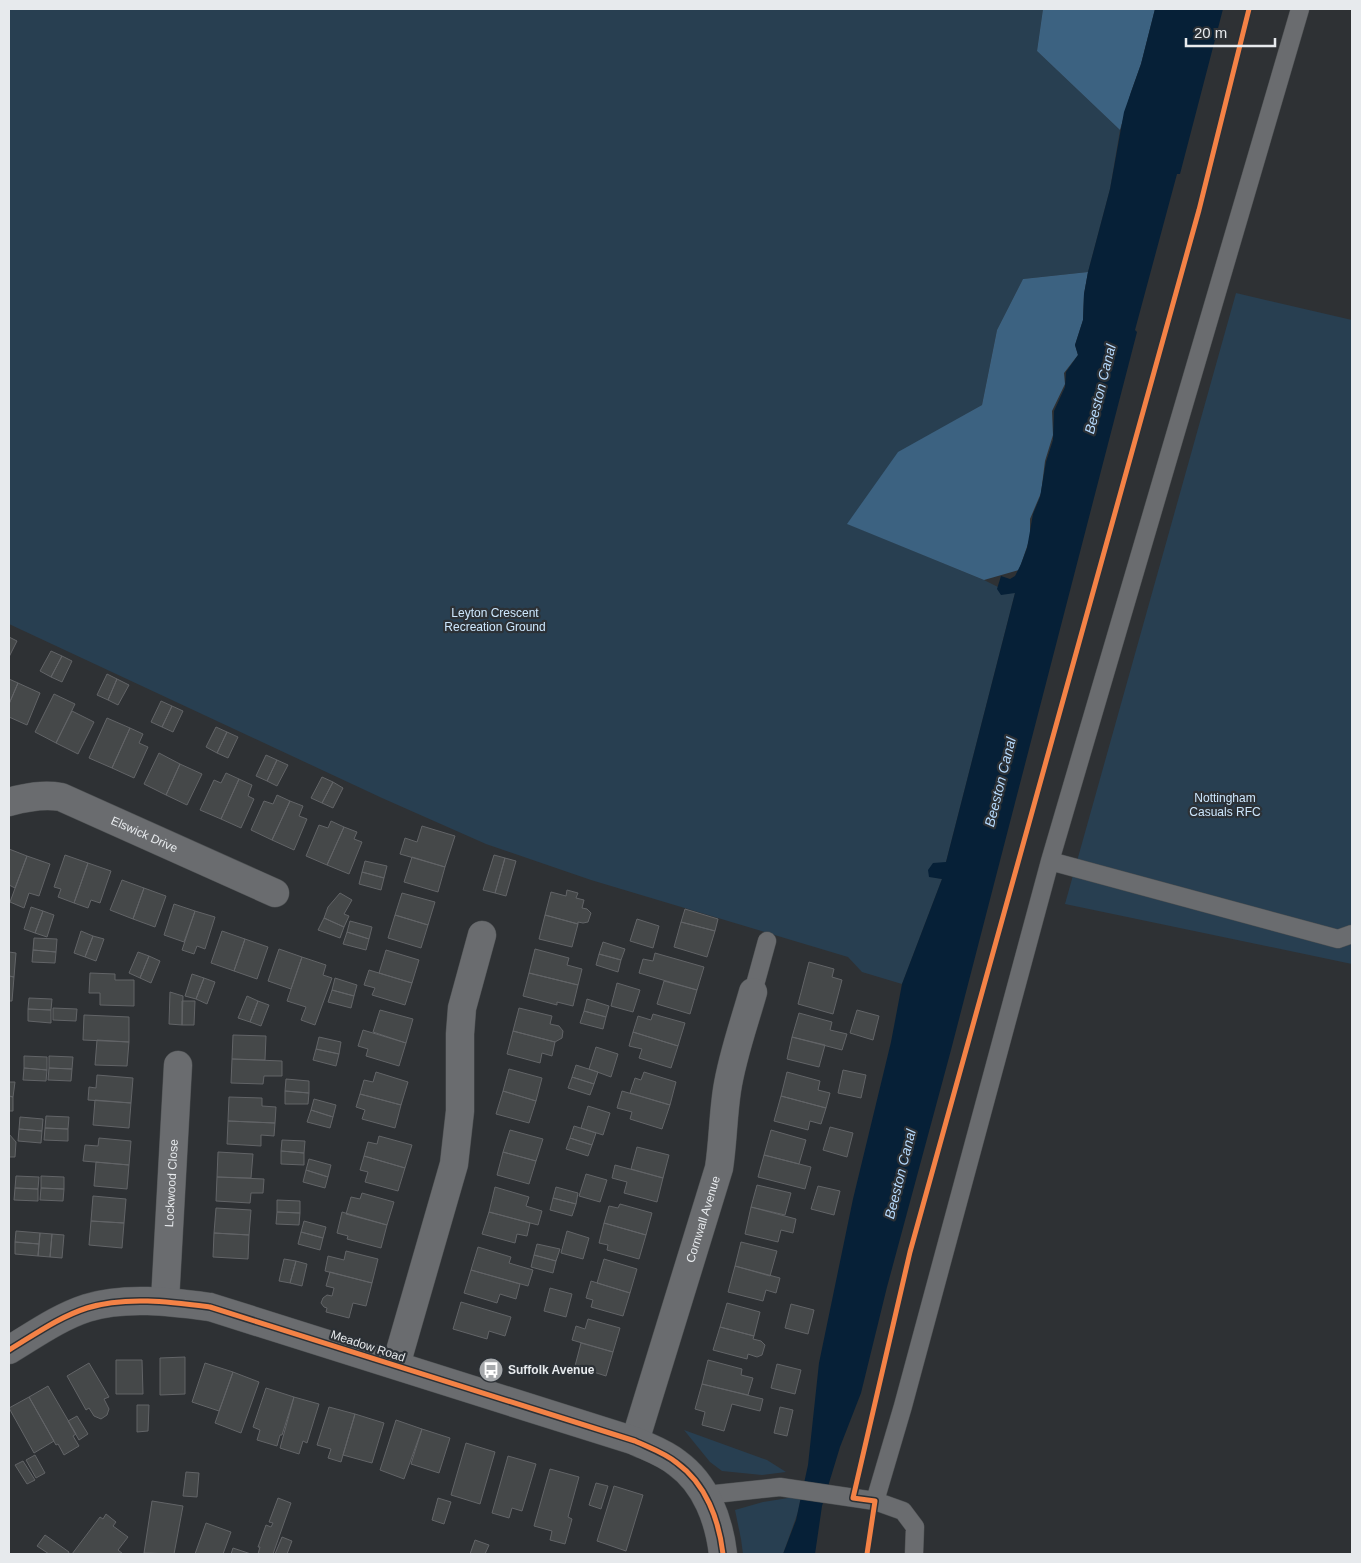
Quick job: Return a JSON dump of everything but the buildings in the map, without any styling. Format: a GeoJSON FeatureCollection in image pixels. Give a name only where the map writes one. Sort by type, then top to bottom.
{"type":"FeatureCollection","features":[{"type":"Feature","properties":{"kind":"street","name":"Elswick Drive"},"geometry":{"type":"LineString","coordinates":[[9,802],[26,797],[46,795],[61,797],[275,894]]}},
{"type":"Feature","properties":{"kind":"street"},"geometry":{"type":"LineString","coordinates":[[396,1365],[454,1164],[460,1111],[462,1008],[482,935]]}},
{"type":"Feature","properties":{"kind":"street","name":"Cornwall Avenue"},"geometry":{"type":"LineString","coordinates":[[635,1441],[718,1168],[724,1135],[725,1105],[729,1078],[753,992]]}},
{"type":"Feature","properties":{"kind":"street","name":"Lockwood Close"},"geometry":{"type":"LineString","coordinates":[[165,1301],[178,1065]]}},
{"type":"Feature","properties":{"kind":"street","name":"Meadow Road"},"geometry":{"type":"LineString","coordinates":[[9,1350],[54,1323],[86,1308],[113,1303],[165,1301],[210,1307],[635,1441],[664,1454],[678,1463],[693,1477],[706,1495],[715,1515],[724,1554]]}},
{"type":"Feature","properties":{"kind":"lane"},"geometry":{"type":"LineString","coordinates":[[875,1501],[904,1406],[1050,861],[1300,9]]}},
{"type":"Feature","properties":{"kind":"lane"},"geometry":{"type":"LineString","coordinates":[[1050,861],[1338,940],[1352,934]]}},
{"type":"Feature","properties":{"kind":"lane"},"geometry":{"type":"LineString","coordinates":[[753,992],[767,941]]}},
{"type":"Feature","properties":{"kind":"lane"},"geometry":{"type":"LineString","coordinates":[[706,1495],[780,1487],[875,1501],[903,1511],[915,1527],[914,1554]]}},
{"type":"Feature","properties":{"kind":"green space","name":"Leyton Crescent Recreation Ground"},"geometry":{"type":"Polygon","coordinates":[[[9,9],[1043,9],[1037,51],[1120,130],[1110,189],[1088,272],[1023,279],[997,330],[982,405],[898,453],[848,524],[1015,593],[946,862],[929,876],[942,879],[902,984],[862,972],[848,957],[591,880],[486,844],[382,798],[9,624],[9,9]]]}},
{"type":"Feature","properties":{"kind":"green space","name":"Nottingham Casuals RFC"},"geometry":{"type":"Polygon","coordinates":[[[1236,293],[1352,320],[1352,964],[1065,904],[1236,293]]]}},
{"type":"Feature","properties":{"kind":"green space"},"geometry":{"type":"Polygon","coordinates":[[[684,1430],[767,1460],[786,1472],[762,1475],[722,1471],[710,1462],[684,1430]]]}},
{"type":"Feature","properties":{"kind":"green space"},"geometry":{"type":"Polygon","coordinates":[[[801,1496],[798,1512],[783,1554],[743,1554],[735,1510],[763,1502],[801,1496]]]}},
{"type":"Feature","properties":{"kind":"shaded area"},"geometry":{"type":"Polygon","coordinates":[[[1043,9],[1155,9],[1141,64],[1120,130],[1037,51],[1043,9]]]}},
{"type":"Feature","properties":{"kind":"shaded area"},"geometry":{"type":"Polygon","coordinates":[[[1088,272],[1084,294],[1083,320],[1075,345],[1078,355],[1064,373],[1065,384],[1052,411],[1053,435],[1045,461],[1041,493],[1030,519],[1030,538],[1019,570],[984,580],[847,524],[898,452],[982,405],[997,330],[1023,279],[1088,272]]]}},
{"type":"Feature","properties":{"kind":"water","name":"Beeston Canal"},"geometry":{"type":"Polygon","coordinates":[[[1155,9],[1223,9],[1180,174],[1177,174],[1135,330],[1137,332],[951,1050],[887,1287],[861,1393],[840,1447],[822,1506],[815,1554],[783,1554],[796,1520],[808,1465],[819,1363],[853,1199],[891,1042],[902,984],[942,879],[929,877],[928,870],[933,863],[946,862],[1015,593],[1001,595],[997,589],[1001,576],[1010,579],[1015,576],[1027,548],[1033,514],[1040,497],[1046,462],[1053,440],[1054,411],[1065,387],[1066,372],[1078,355],[1075,345],[1083,320],[1084,294],[1088,272],[1110,189],[1124,112],[1141,64],[1155,9]]]}},
{"type":"Feature","properties":{"kind":"cycle path"},"geometry":{"type":"LineString","coordinates":[[867,1554],[875,1501],[853,1498],[910,1252],[1199,210],[1249,9]]}},
{"type":"Feature","properties":{"kind":"cycle path"},"geometry":{"type":"LineString","coordinates":[[9,1350],[67,1316],[102,1304],[148,1301],[210,1307],[635,1441],[657,1451],[672,1459],[696,1481],[714,1516],[723,1554]]}},
{"type":"Feature","properties":{"kind":"place","name":"Suffolk Avenue"},"geometry":{"type":"Point","coordinates":[491,1370]}}]}
